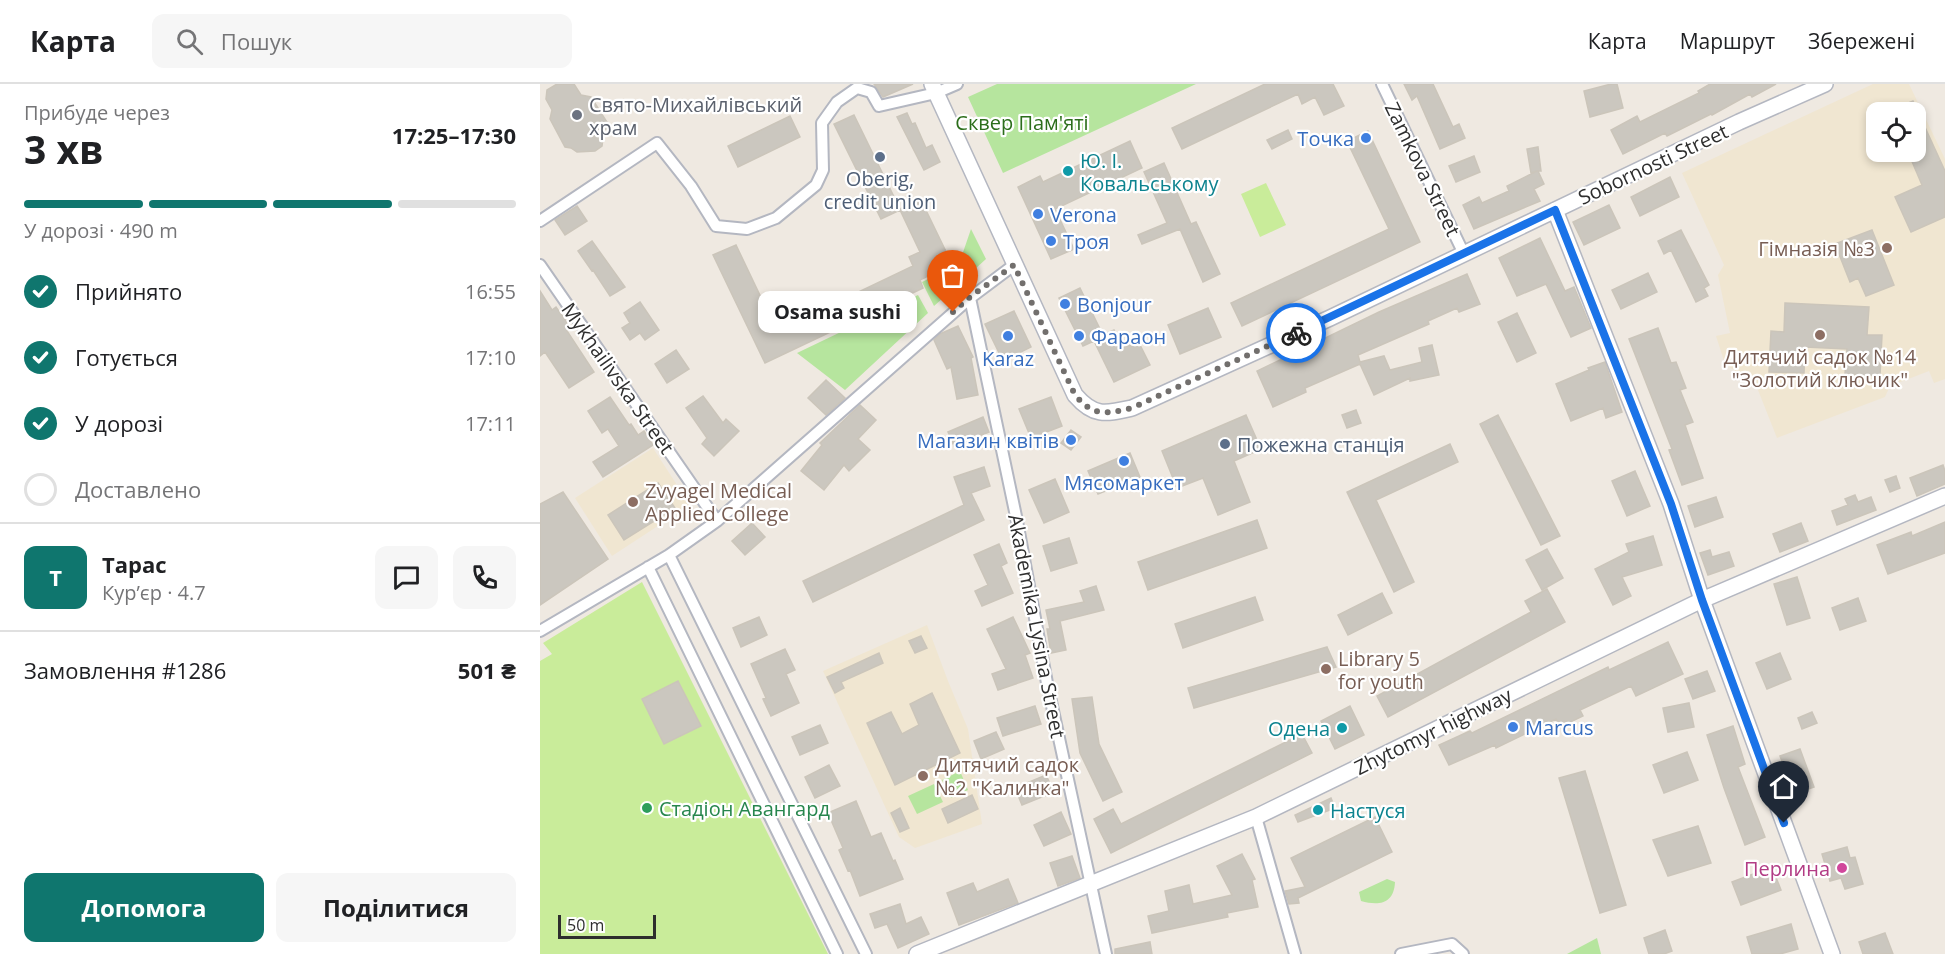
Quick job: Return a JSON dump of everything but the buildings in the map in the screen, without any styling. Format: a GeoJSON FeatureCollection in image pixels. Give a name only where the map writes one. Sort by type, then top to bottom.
{"type":"FeatureCollection","features":[{"type":"Feature","properties":{"kind":"street"},"geometry":{"type":"LineString","coordinates":[[540,221],[657,143],[691,186],[716,226],[747,229],[776,218],[816,185],[823,170],[822,123],[837,102],[857,88],[871,92],[879,106],[957,84]]}},
{"type":"Feature","properties":{"kind":"street","name":"Zamkova Street"},"geometry":{"type":"LineString","coordinates":[[1382,84],[1464,254]]}},
{"type":"Feature","properties":{"kind":"street","name":"Sobornosti Street"},"geometry":{"type":"LineString","coordinates":[[934,89],[1075,395],[1085,407],[1097,412],[1113,412],[1132,408],[1330,318],[1739,122],[1825,84]]}},
{"type":"Feature","properties":{"kind":"street"},"geometry":{"type":"LineString","coordinates":[[1555,210],[1671,504],[1702,600],[1832,954]]}},
{"type":"Feature","properties":{"kind":"street","name":"Mykhailivska Street"},"geometry":{"type":"LineString","coordinates":[[540,265],[717,521]]}},
{"type":"Feature","properties":{"kind":"street"},"geometry":{"type":"LineString","coordinates":[[540,631],[669,555],[717,521],[970,297],[1014,265]]}},
{"type":"Feature","properties":{"kind":"street","name":"Akademika Lysina Street"},"geometry":{"type":"LineString","coordinates":[[970,297],[1017,521],[1047,683],[1106,954]]}},
{"type":"Feature","properties":{"kind":"street","name":"Zhytomyr highway"},"geometry":{"type":"LineString","coordinates":[[917,954],[1256,817],[1702,600],[1945,496]]}},
{"type":"Feature","properties":{"kind":"street"},"geometry":{"type":"LineString","coordinates":[[669,555],[866,954]]}},
{"type":"Feature","properties":{"kind":"street"},"geometry":{"type":"LineString","coordinates":[[648,567],[837,954]]}},
{"type":"Feature","properties":{"kind":"street"},"geometry":{"type":"LineString","coordinates":[[1256,817],[1295,954]]}},
{"type":"Feature","properties":{"kind":"street"},"geometry":{"type":"LineString","coordinates":[[1401,954],[1452,944],[1462,954]]}},
{"type":"Feature","properties":{"kind":"shaded area"},"geometry":{"type":"Polygon","coordinates":[[[1873,84],[1909,84],[1918,102],[1866,102],[1866,162],[1926,162],[1926,119],[1945,159],[1945,379],[1934,383],[1929,371],[1890,386],[1885,397],[1777,438],[1756,385],[1725,364],[1716,336],[1730,333],[1718,275],[1724,265],[1682,173],[1873,84]]]}},
{"type":"Feature","properties":{"kind":"shaded area","name":"Zvyagel Medical Applied College"},"geometry":{"type":"Polygon","coordinates":[[[653,448],[690,505],[612,556],[575,498],[653,448]]]}},
{"type":"Feature","properties":{"kind":"shaded area","name":"Дитячий садок №2 \"Калинка\""},"geometry":{"type":"Polygon","coordinates":[[[927,625],[968,729],[982,824],[915,848],[899,837],[823,671],[927,625]]]}},
{"type":"Feature","properties":{"kind":"green space","name":"Сквер Пам'яті"},"geometry":{"type":"Polygon","coordinates":[[[997,84],[1196,84],[1003,173],[968,97],[997,84]]]}},
{"type":"Feature","properties":{"kind":"green space"},"geometry":{"type":"Polygon","coordinates":[[[1266,183],[1286,225],[1260,237],[1241,194],[1266,183]]]}},
{"type":"Feature","properties":{"kind":"green space"},"geometry":{"type":"Polygon","coordinates":[[[971,229],[986,259],[964,279],[958,267],[971,229]]]}},
{"type":"Feature","properties":{"kind":"green space"},"geometry":{"type":"Polygon","coordinates":[[[951,268],[960,283],[934,306],[922,282],[951,268]]]}},
{"type":"Feature","properties":{"kind":"green space"},"geometry":{"type":"Polygon","coordinates":[[[918,295],[928,313],[845,390],[797,353],[918,295]]]}},
{"type":"Feature","properties":{"kind":"green space","name":"Стадіон Авангард"},"geometry":{"type":"Polygon","coordinates":[[[642,582],[828,954],[540,954],[540,661],[552,654],[543,643],[642,582]]]}},
{"type":"Feature","properties":{"kind":"green space"},"geometry":{"type":"Polygon","coordinates":[[[960,771],[968,790],[951,798],[942,780],[960,771]]]}},
{"type":"Feature","properties":{"kind":"green space"},"geometry":{"type":"Polygon","coordinates":[[[934,784],[943,802],[917,814],[908,796],[934,784]]]}},
{"type":"Feature","properties":{"kind":"green space"},"geometry":{"type":"Polygon","coordinates":[[[1387,879],[1395,882],[1389,899],[1379,903],[1361,901],[1359,892],[1387,879]]]}},
{"type":"Feature","properties":{"kind":"green space"},"geometry":{"type":"Polygon","coordinates":[[[1597,938],[1601,954],[1567,954],[1597,938]]]}},
{"type":"Feature","properties":{"kind":"way so far"},"geometry":{"type":"LineString","coordinates":[[953,312],[1014,265],[1075,395],[1085,407],[1097,412],[1113,412],[1132,408],[1296,333]]}},
{"type":"Feature","properties":{"kind":"place","name":"Свято-Михайлiвський храм"},"geometry":{"type":"Point","coordinates":[577,115]}},
{"type":"Feature","properties":{"kind":"place","name":"Точка"},"geometry":{"type":"Point","coordinates":[1366,138]}},
{"type":"Feature","properties":{"kind":"place","name":"Oberig, credit union"},"geometry":{"type":"Point","coordinates":[880,157]}},
{"type":"Feature","properties":{"kind":"place","name":"Ю. І. Ковальському"},"geometry":{"type":"Point","coordinates":[1068,171]}},
{"type":"Feature","properties":{"kind":"place","name":"Verona"},"geometry":{"type":"Point","coordinates":[1038,214]}},
{"type":"Feature","properties":{"kind":"place","name":"Троя"},"geometry":{"type":"Point","coordinates":[1051,241]}},
{"type":"Feature","properties":{"kind":"place","name":"Гімназія №3"},"geometry":{"type":"Point","coordinates":[1887,248]}},
{"type":"Feature","properties":{"kind":"place","name":"Bonjour"},"geometry":{"type":"Point","coordinates":[1065,304]}},
{"type":"Feature","properties":{"kind":"place","name":"Osama sushi"},"geometry":{"type":"Point","coordinates":[953,312]}},
{"type":"Feature","properties":{"kind":"place","name":"Дитячий садок №14 \"Золотий ключик\""},"geometry":{"type":"Point","coordinates":[1820,335]}},
{"type":"Feature","properties":{"kind":"place","name":"Karaz"},"geometry":{"type":"Point","coordinates":[1008,336]}},
{"type":"Feature","properties":{"kind":"place","name":"Фараон"},"geometry":{"type":"Point","coordinates":[1079,336]}},
{"type":"Feature","properties":{"kind":"place","name":"Магазин квітів"},"geometry":{"type":"Point","coordinates":[1071,440]}},
{"type":"Feature","properties":{"kind":"place","name":"Пожежна станція"},"geometry":{"type":"Point","coordinates":[1225,444]}},
{"type":"Feature","properties":{"kind":"place","name":"Мясомаркет"},"geometry":{"type":"Point","coordinates":[1124,461]}},
{"type":"Feature","properties":{"kind":"place","name":"Zvyagel Medical Applied College"},"geometry":{"type":"Point","coordinates":[633,502]}},
{"type":"Feature","properties":{"kind":"place","name":"Library 5 for youth"},"geometry":{"type":"Point","coordinates":[1326,669]}},
{"type":"Feature","properties":{"kind":"place","name":"Marcus"},"geometry":{"type":"Point","coordinates":[1513,727]}},
{"type":"Feature","properties":{"kind":"place","name":"Одена"},"geometry":{"type":"Point","coordinates":[1342,728]}},
{"type":"Feature","properties":{"kind":"place","name":"Дитячий садок №2 \"Калинка\""},"geometry":{"type":"Point","coordinates":[923,776]}},
{"type":"Feature","properties":{"kind":"place","name":"Стадіон Авангард"},"geometry":{"type":"Point","coordinates":[647,808]}},
{"type":"Feature","properties":{"kind":"place","name":"Настуся"},"geometry":{"type":"Point","coordinates":[1318,810]}},
{"type":"Feature","properties":{"kind":"place","name":"Перлина"},"geometry":{"type":"Point","coordinates":[1842,868]}},
{"type":"Feature","properties":{"kind":"route"},"geometry":{"type":"LineString","coordinates":[[1296,333],[1555,210],[1671,504],[1702,600],[1784,823]]}}]}
